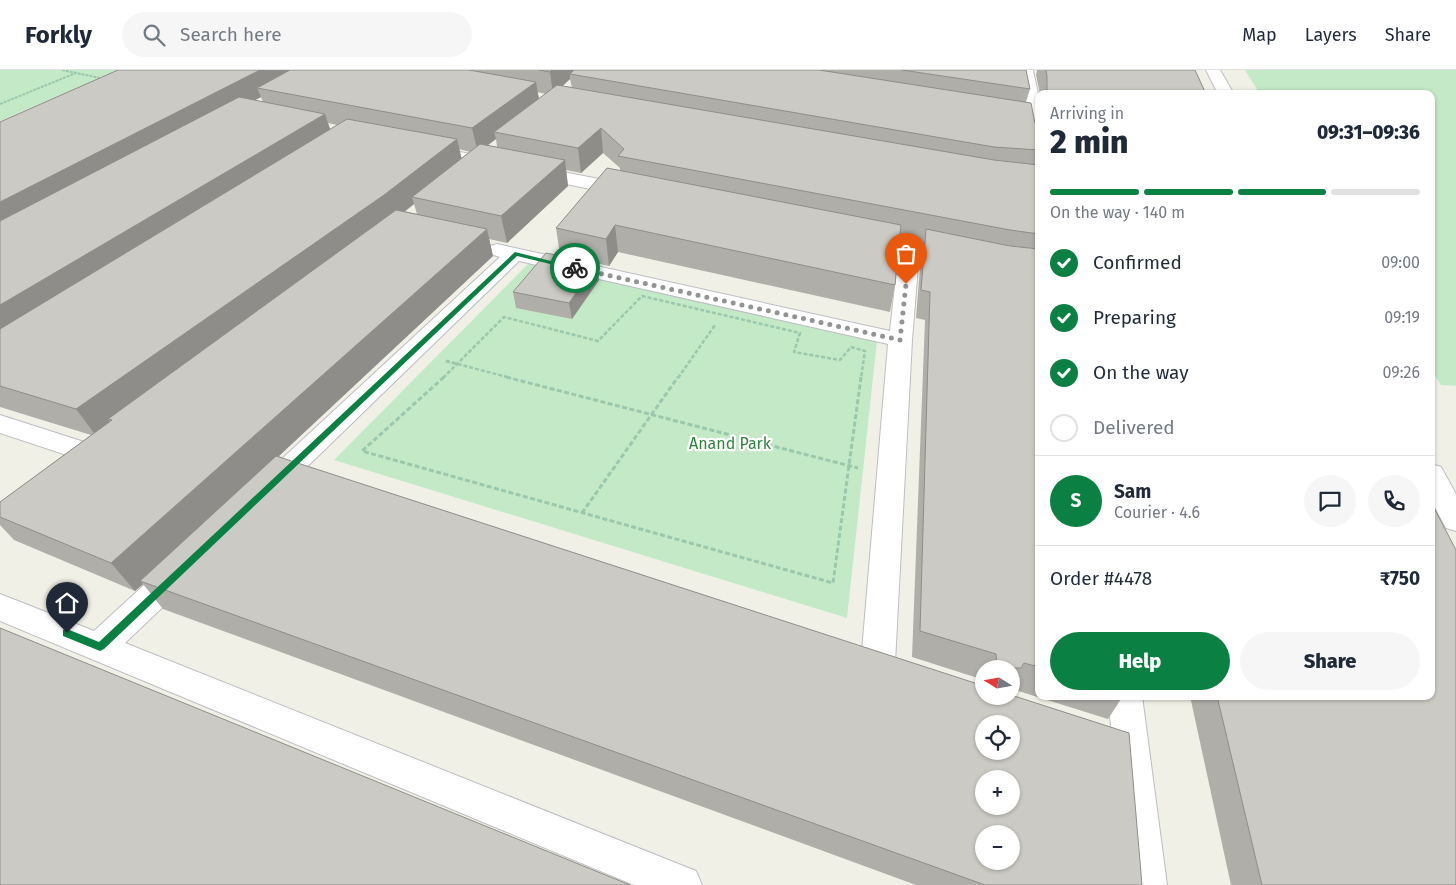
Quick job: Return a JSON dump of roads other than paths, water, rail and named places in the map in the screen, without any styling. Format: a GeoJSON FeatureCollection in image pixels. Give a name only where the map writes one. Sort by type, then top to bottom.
{"type":"FeatureCollection","features":[{"type":"Feature","properties":{"kind":"street"},"geometry":{"type":"LineString","coordinates":[[1026,70],[1035,126]]}},
{"type":"Feature","properties":{"kind":"street"},"geometry":{"type":"LineString","coordinates":[[1213,70],[1224,90]]}},
{"type":"Feature","properties":{"kind":"street"},"geometry":{"type":"LineString","coordinates":[[1015,118],[1034,121]]}},
{"type":"Feature","properties":{"kind":"street"},"geometry":{"type":"LineString","coordinates":[[459,179],[504,143]]}},
{"type":"Feature","properties":{"kind":"street"},"geometry":{"type":"LineString","coordinates":[[406,146],[646,194]]}},
{"type":"Feature","properties":{"kind":"street"},"geometry":{"type":"LineString","coordinates":[[842,233],[975,260]]}},
{"type":"Feature","properties":{"kind":"street"},"geometry":{"type":"LineString","coordinates":[[477,245],[900,340]]}},
{"type":"Feature","properties":{"kind":"street"},"geometry":{"type":"LineString","coordinates":[[878,663],[900,340],[910,246]]}},
{"type":"Feature","properties":{"kind":"street"},"geometry":{"type":"LineString","coordinates":[[251,505],[301,475],[412,352],[515,254]]}},
{"type":"Feature","properties":{"kind":"street"},"geometry":{"type":"LineString","coordinates":[[0,424],[105,450],[75,472]]}},
{"type":"Feature","properties":{"kind":"street"},"geometry":{"type":"LineString","coordinates":[[1435,481],[1456,520]]}},
{"type":"Feature","properties":{"kind":"street"},"geometry":{"type":"LineString","coordinates":[[100,646],[201,552]]}},
{"type":"Feature","properties":{"kind":"street"},"geometry":{"type":"LineString","coordinates":[[0,607],[100,646],[682,885]]}},
{"type":"Feature","properties":{"kind":"street"},"geometry":{"type":"LineString","coordinates":[[1124,700],[1118,741],[1147,885]]}},
{"type":"Feature","properties":{"kind":"park label","name":"Anand Park"},"geometry":{"type":"Point","coordinates":[730,443]}}]}
